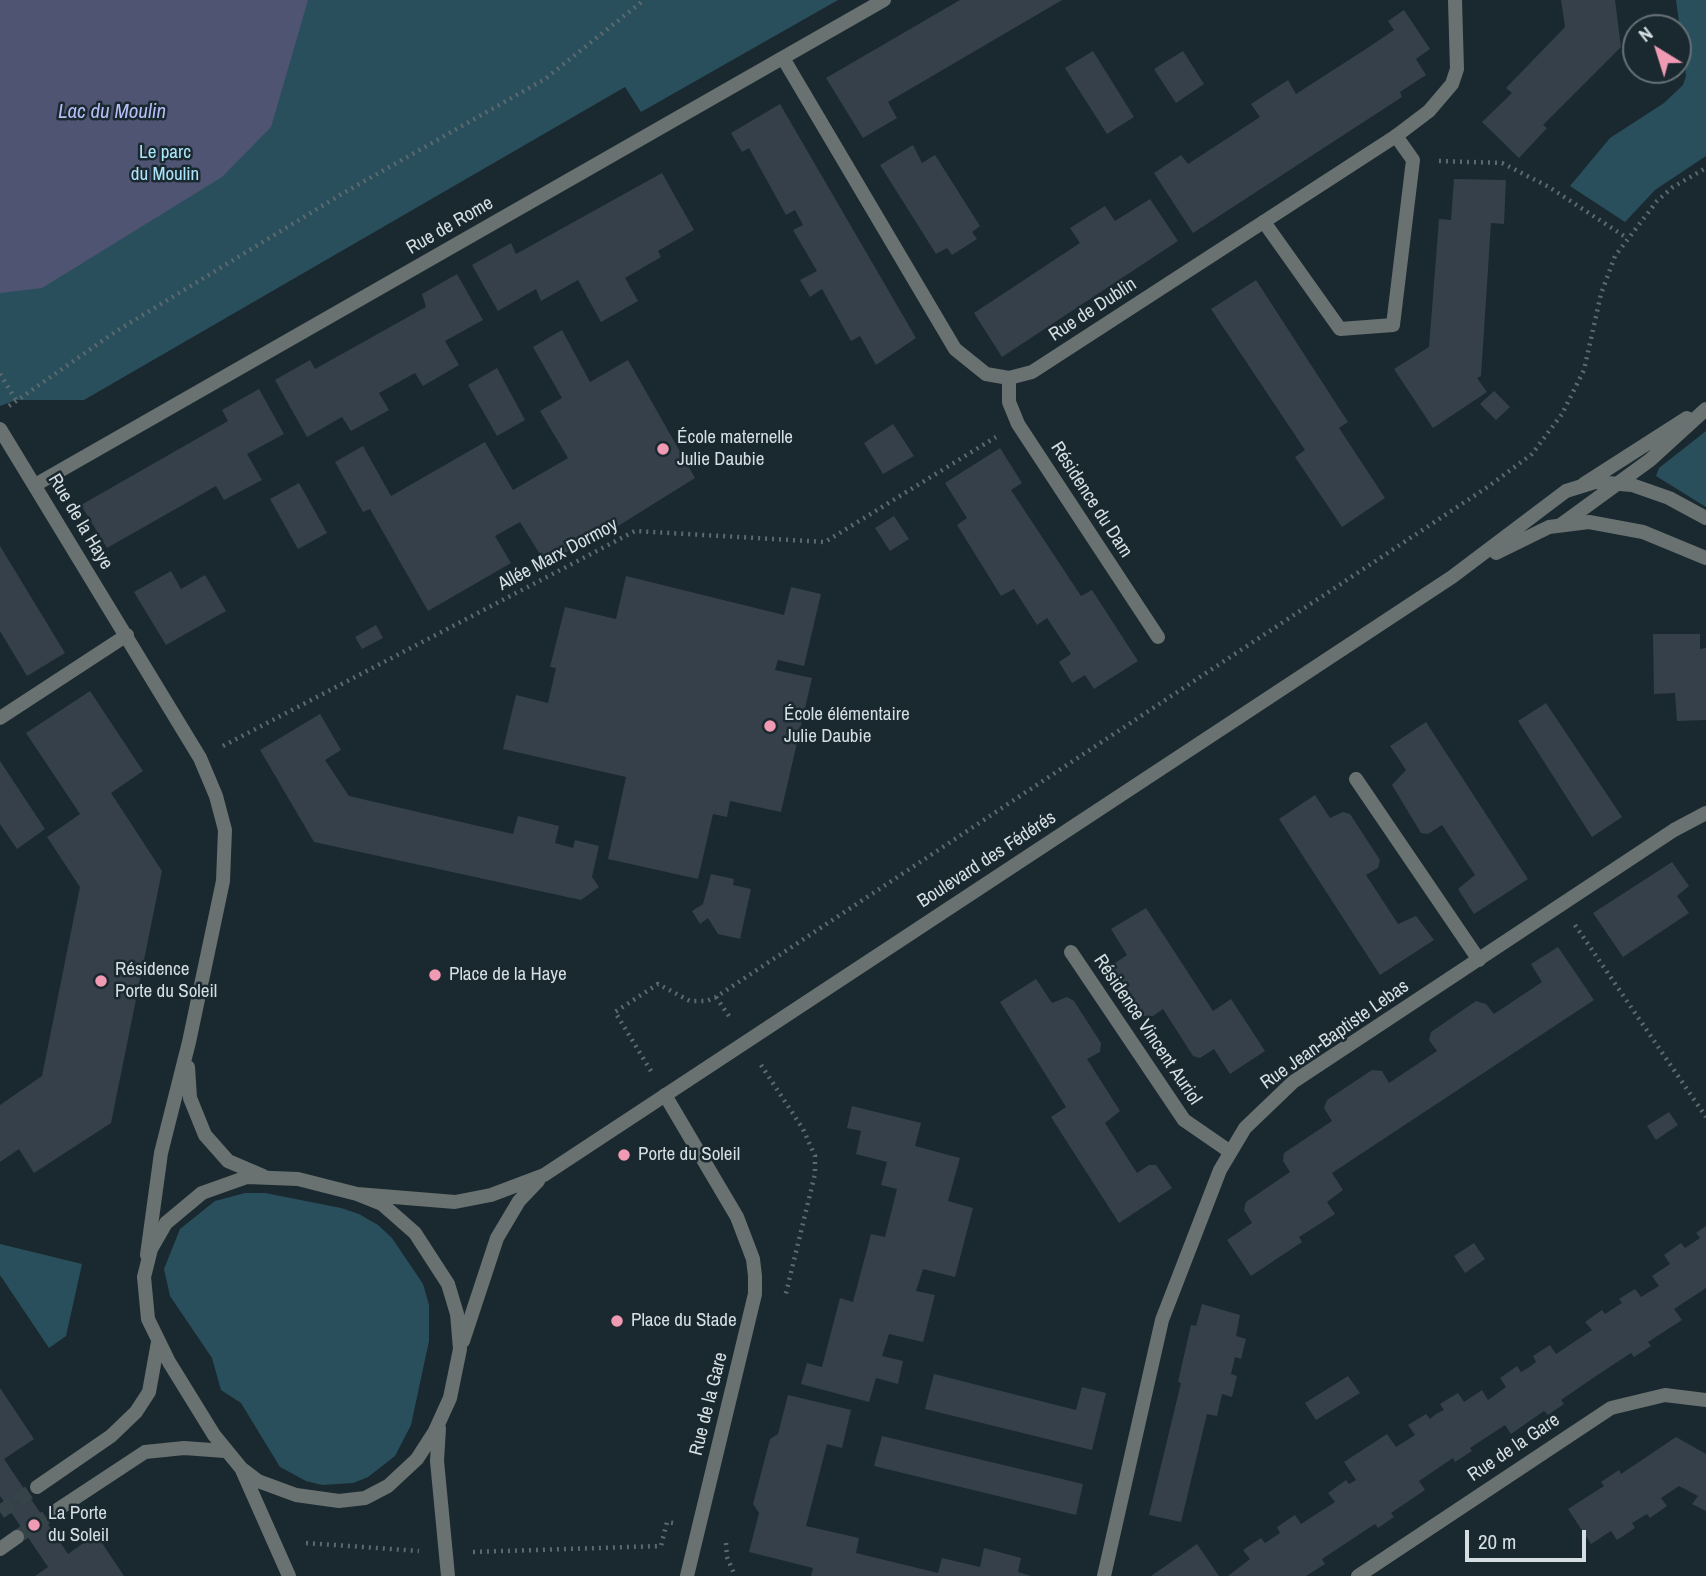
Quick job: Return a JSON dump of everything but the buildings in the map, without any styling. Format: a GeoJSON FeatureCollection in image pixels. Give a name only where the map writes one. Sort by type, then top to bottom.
{"type":"FeatureCollection","features":[{"type":"Feature","properties":{"kind":"street","name":"Rue de Rome"},"geometry":{"type":"LineString","coordinates":[[35,485],[884,0]]}},
{"type":"Feature","properties":{"kind":"street","name":"Rue de Dublin"},"geometry":{"type":"LineString","coordinates":[[1009,378],[1032,372],[1396,136],[1429,111],[1452,84],[1459,52],[1455,0]]}},
{"type":"Feature","properties":{"kind":"street"},"geometry":{"type":"LineString","coordinates":[[783,58],[955,349],[986,374],[1009,378]]}},
{"type":"Feature","properties":{"kind":"street"},"geometry":{"type":"LineString","coordinates":[[1264,222],[1340,329],[1393,325],[1413,160],[1396,136]]}},
{"type":"Feature","properties":{"kind":"street","name":"Résidence du Dam"},"geometry":{"type":"LineString","coordinates":[[1009,378],[1009,402],[1018,424],[1158,637]]}},
{"type":"Feature","properties":{"kind":"street"},"geometry":{"type":"LineString","coordinates":[[1562,524],[1620,483],[1706,407]]}},
{"type":"Feature","properties":{"kind":"street"},"geometry":{"type":"LineString","coordinates":[[1584,484],[1706,407]]}},
{"type":"Feature","properties":{"kind":"street","name":"Rue de la Haye"},"geometry":{"type":"LineString","coordinates":[[0,429],[127,635]]}},
{"type":"Feature","properties":{"kind":"street","name":"Boulevard des Fédérés"},"geometry":{"type":"LineString","coordinates":[[460,1349],[491,1251],[502,1227],[519,1201],[544,1175],[1452,577],[1556,498],[1584,484],[1620,483],[1645,489],[1706,518]]}},
{"type":"Feature","properties":{"kind":"street","name":"Boulevard des Fédérés"},"geometry":{"type":"LineString","coordinates":[[1452,577],[1524,537],[1562,524],[1589,522],[1629,528],[1706,558]]}},
{"type":"Feature","properties":{"kind":"street"},"geometry":{"type":"LineString","coordinates":[[0,718],[127,635],[200,758],[222,814],[225,856],[189,1042],[161,1153],[146,1263],[144,1303],[158,1342],[225,1451],[241,1468],[258,1480],[296,1495],[339,1501],[365,1498],[388,1486],[407,1470],[440,1419],[450,1398],[460,1349],[453,1298],[434,1258],[394,1212],[357,1194],[298,1180],[264,1177],[230,1181],[189,1202],[166,1223],[146,1263]]}},
{"type":"Feature","properties":{"kind":"street"},"geometry":{"type":"LineString","coordinates":[[1356,779],[1479,960]]}},
{"type":"Feature","properties":{"kind":"street","name":"Rue Jean-Baptiste Lebas"},"geometry":{"type":"LineString","coordinates":[[1104,1576],[1159,1331],[1210,1192],[1229,1151],[1259,1112],[1293,1083],[1674,830],[1706,813]]}},
{"type":"Feature","properties":{"kind":"street","name":"Résidence Vincent Auriol"},"geometry":{"type":"LineString","coordinates":[[1071,952],[1184,1119],[1229,1151]]}},
{"type":"Feature","properties":{"kind":"street"},"geometry":{"type":"LineString","coordinates":[[189,1042],[188,1086],[199,1126],[229,1161],[264,1177]]}},
{"type":"Feature","properties":{"kind":"street","name":"Rue de la Gare"},"geometry":{"type":"LineString","coordinates":[[665,1095],[737,1217],[746,1238],[755,1276],[755,1294],[687,1576]]}},
{"type":"Feature","properties":{"kind":"street","name":"Boulevard des Fédérés"},"geometry":{"type":"LineString","coordinates":[[357,1194],[455,1202],[491,1195],[544,1175]]}},
{"type":"Feature","properties":{"kind":"street"},"geometry":{"type":"LineString","coordinates":[[37,1487],[111,1436],[136,1412],[149,1392],[158,1342]]}},
{"type":"Feature","properties":{"kind":"street","name":"Rue de la Gare"},"geometry":{"type":"LineString","coordinates":[[1358,1576],[1611,1408],[1665,1395],[1706,1400]]}},
{"type":"Feature","properties":{"kind":"street"},"geometry":{"type":"LineString","coordinates":[[440,1419],[437,1461],[448,1576]]}},
{"type":"Feature","properties":{"kind":"street"},"geometry":{"type":"LineString","coordinates":[[54,1512],[145,1452],[184,1448],[225,1451]]}},
{"type":"Feature","properties":{"kind":"street"},"geometry":{"type":"LineString","coordinates":[[241,1468],[289,1576]]}},
{"type":"Feature","properties":{"kind":"street"},"geometry":{"type":"LineString","coordinates":[[0,1549],[17,1537]]}},
{"type":"Feature","properties":{"kind":"path"},"geometry":{"type":"LineString","coordinates":[[0,412],[115,332],[316,210],[545,79],[645,0]]}},
{"type":"Feature","properties":{"kind":"path"},"geometry":{"type":"LineString","coordinates":[[1413,160],[1502,163],[1549,187],[1627,238]]}},
{"type":"Feature","properties":{"kind":"path"},"geometry":{"type":"LineString","coordinates":[[665,1095],[615,1012],[657,984],[690,1001],[707,1001],[716,997],[1466,501],[1532,454],[1549,433],[1584,370],[1608,273],[1627,238],[1657,201],[1673,187],[1706,168]]}},
{"type":"Feature","properties":{"kind":"path"},"geometry":{"type":"LineString","coordinates":[[0,374],[16,400]]}},
{"type":"Feature","properties":{"kind":"path","name":"Allée Marx Dormoy"},"geometry":{"type":"LineString","coordinates":[[200,758],[635,531],[825,542],[1018,424]]}},
{"type":"Feature","properties":{"kind":"path"},"geometry":{"type":"LineString","coordinates":[[1561,905],[1706,1117]]}},
{"type":"Feature","properties":{"kind":"path"},"geometry":{"type":"LineString","coordinates":[[274,1541],[447,1553],[661,1546],[667,1522],[727,1538]]}},
{"type":"Feature","properties":{"kind":"green space","name":"Le parc du Moulin"},"geometry":{"type":"Polygon","coordinates":[[[0,0],[838,0],[641,112],[625,87],[84,400],[16,400],[0,406],[0,0]]]}},
{"type":"Feature","properties":{"kind":"green space"},"geometry":{"type":"Polygon","coordinates":[[[1676,0],[1706,0],[1706,156],[1655,190],[1625,222],[1570,186],[1610,138],[1664,103],[1683,84],[1692,84],[1692,14],[1678,14],[1676,0]]]}},
{"type":"Feature","properties":{"kind":"green space"},"geometry":{"type":"Polygon","coordinates":[[[1706,431],[1706,507],[1656,476],[1659,468],[1706,431]]]}},
{"type":"Feature","properties":{"kind":"green space"},"geometry":{"type":"Polygon","coordinates":[[[245,1193],[265,1193],[359,1214],[378,1225],[392,1238],[423,1284],[429,1305],[429,1341],[411,1425],[395,1456],[368,1477],[353,1483],[322,1485],[306,1481],[280,1467],[241,1403],[221,1390],[212,1358],[170,1296],[164,1269],[180,1229],[215,1201],[245,1193]]]}},
{"type":"Feature","properties":{"kind":"green space"},"geometry":{"type":"Polygon","coordinates":[[[0,1244],[82,1264],[66,1336],[49,1348],[0,1275],[0,1244]]]}},
{"type":"Feature","properties":{"kind":"water","name":"Lac du Moulin"},"geometry":{"type":"Polygon","coordinates":[[[0,0],[308,0],[271,127],[222,177],[42,288],[0,293],[0,0]]]}},
{"type":"Feature","properties":{"kind":"tunnel"},"geometry":{"type":"LineString","coordinates":[[0,1512],[37,1487]]}},
{"type":"Feature","properties":{"kind":"tunnel"},"geometry":{"type":"LineString","coordinates":[[17,1537],[54,1512]]}},
{"type":"Feature","properties":{"kind":"place","name":"École maternelle Julie Daubie"},"geometry":{"type":"Point","coordinates":[663,449]}},
{"type":"Feature","properties":{"kind":"place","name":"École élémentaire Julie Daubie"},"geometry":{"type":"Point","coordinates":[770,726]}},
{"type":"Feature","properties":{"kind":"place","name":"Place de la Haye"},"geometry":{"type":"Point","coordinates":[435,975]}},
{"type":"Feature","properties":{"kind":"place","name":"Résidence Porte du Soleil"},"geometry":{"type":"Point","coordinates":[101,981]}},
{"type":"Feature","properties":{"kind":"place","name":"Porte du Soleil"},"geometry":{"type":"Point","coordinates":[624,1155]}},
{"type":"Feature","properties":{"kind":"place","name":"Place du Stade"},"geometry":{"type":"Point","coordinates":[617,1321]}},
{"type":"Feature","properties":{"kind":"place","name":"La Porte du Soleil"},"geometry":{"type":"Point","coordinates":[34,1525]}}]}
